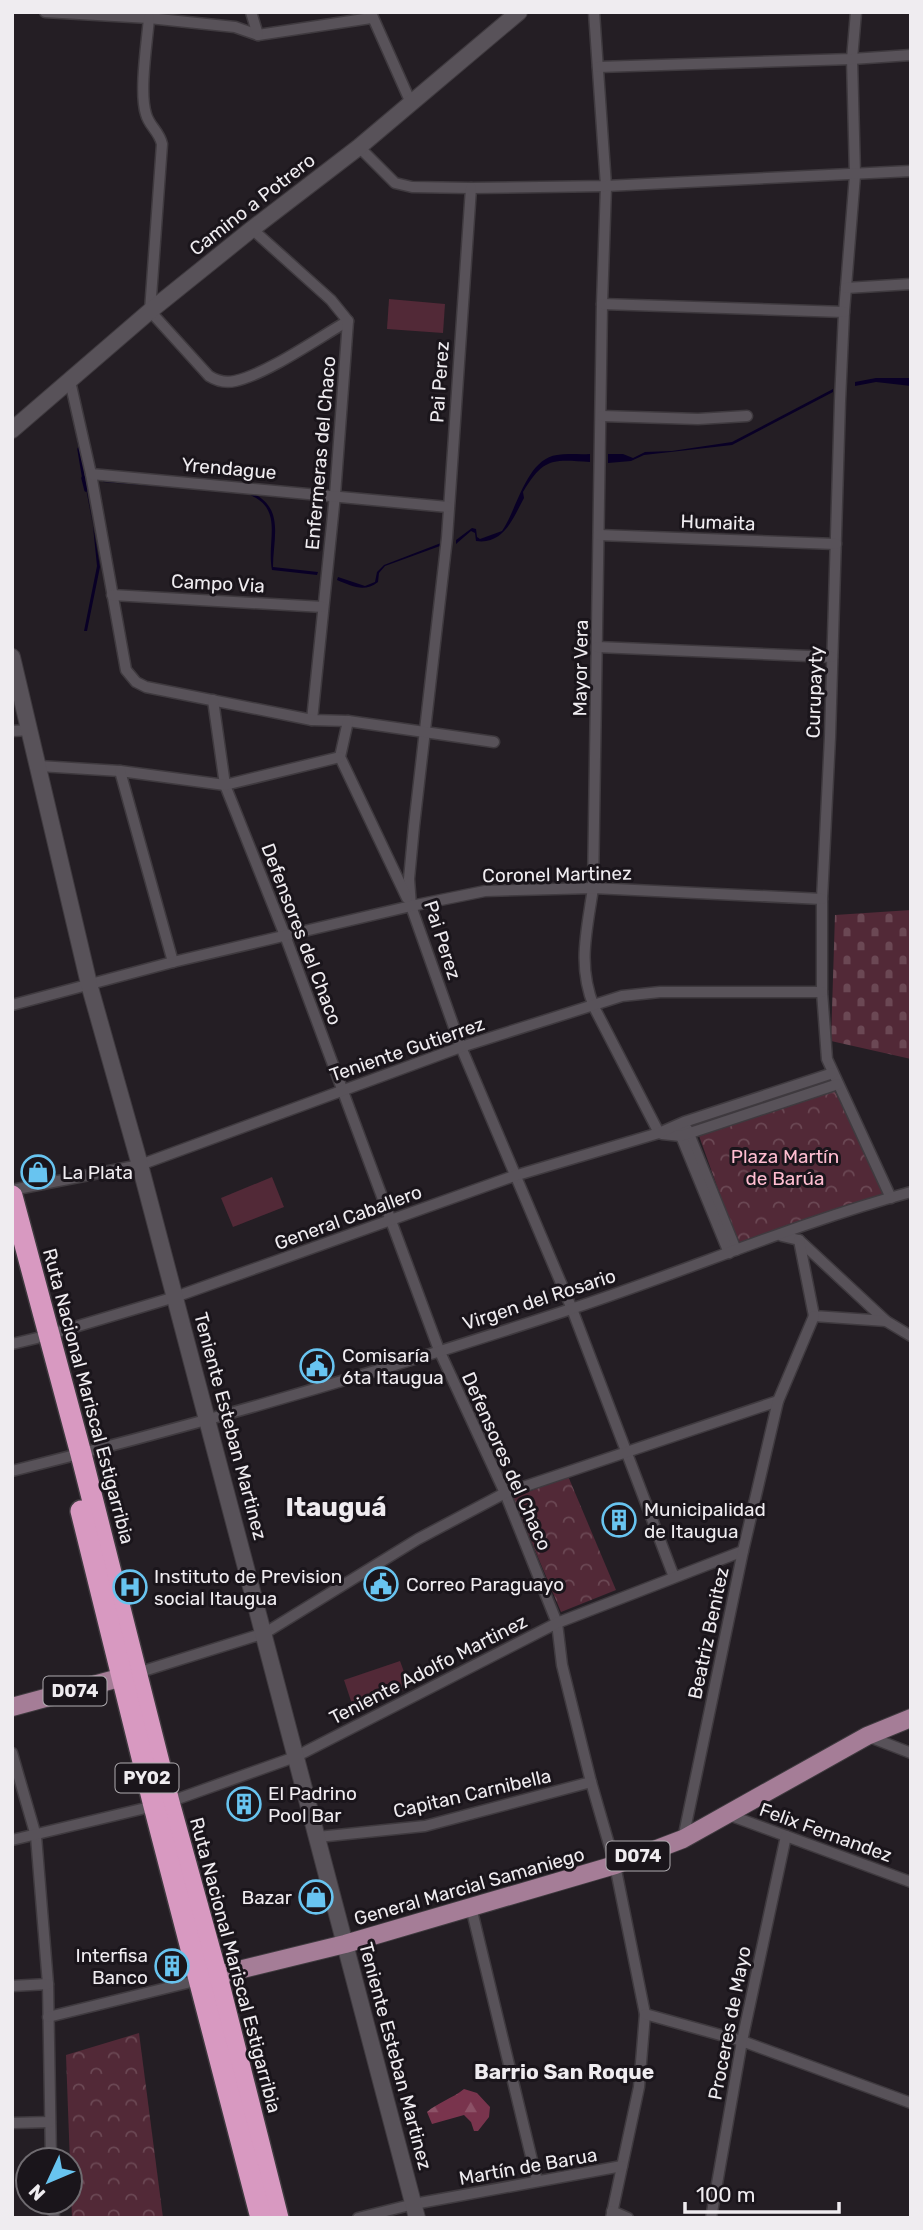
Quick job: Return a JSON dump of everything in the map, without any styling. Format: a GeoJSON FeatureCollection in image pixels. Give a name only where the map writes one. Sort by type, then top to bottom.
{"type":"FeatureCollection","features":[{"type":"Feature","properties":{"kind":"highway","name":"Ruta Nacional Mariscal Estigarribia"},"geometry":{"type":"LineString","coordinates":[[12,1196],[43,1337],[161,1804],[278,2218]]}},
{"type":"Feature","properties":{"kind":"highway","name":"Ruta Nacional Mariscal Estigarribia"},"geometry":{"type":"LineString","coordinates":[[12,1244],[43,1337]]}},
{"type":"Feature","properties":{"kind":"highway","name":"Ruta Nacional Mariscal Estigarribia"},"geometry":{"type":"LineString","coordinates":[[208,1978],[261,2218]]}},
{"type":"Feature","properties":{"kind":"main road","name":"D074"},"geometry":{"type":"LineString","coordinates":[[12,1707],[130,1676]]}},
{"type":"Feature","properties":{"kind":"main road","name":"General Marcial Samaniego"},"geometry":{"type":"LineString","coordinates":[[208,1978],[345,1944],[615,1865],[683,1839],[867,1737],[911,1718]]}},
{"type":"Feature","properties":{"kind":"street"},"geometry":{"type":"LineString","coordinates":[[45,12],[149,18],[235,27],[258,35],[371,15],[411,103]]}},
{"type":"Feature","properties":{"kind":"street"},"geometry":{"type":"LineString","coordinates":[[251,12],[258,35]]}},
{"type":"Feature","properties":{"kind":"street","name":"Camino a Potrero"},"geometry":{"type":"LineString","coordinates":[[12,430],[150,312],[359,147],[519,12]]}},
{"type":"Feature","properties":{"kind":"street","name":"Mayor Vera"},"geometry":{"type":"LineString","coordinates":[[594,12],[606,186],[593,888],[583,962],[587,988],[594,1007],[659,1133]]}},
{"type":"Feature","properties":{"kind":"street","name":"Curupayty"},"geometry":{"type":"LineString","coordinates":[[856,12],[852,59],[855,175],[840,401],[822,899],[822,992],[827,1059],[891,1198]]}},
{"type":"Feature","properties":{"kind":"street"},"geometry":{"type":"LineString","coordinates":[[149,18],[143,100],[148,119],[160,135],[162,144],[150,312],[216,381],[234,382],[274,364],[348,321],[331,300],[253,229]]}},
{"type":"Feature","properties":{"kind":"street"},"geometry":{"type":"LineString","coordinates":[[598,66],[911,55]]}},
{"type":"Feature","properties":{"kind":"street"},"geometry":{"type":"LineString","coordinates":[[359,147],[395,183],[412,187],[606,186],[911,171]]}},
{"type":"Feature","properties":{"kind":"street","name":"Pai Perez"},"geometry":{"type":"LineString","coordinates":[[471,188],[447,538],[410,866],[411,906],[460,1046],[572,1309],[674,1577]]}},
{"type":"Feature","properties":{"kind":"street"},"geometry":{"type":"LineString","coordinates":[[846,288],[911,284]]}},
{"type":"Feature","properties":{"kind":"street"},"geometry":{"type":"LineString","coordinates":[[602,304],[844,312]]}},
{"type":"Feature","properties":{"kind":"street","name":"Enfermeras del Chaco"},"geometry":{"type":"LineString","coordinates":[[312,720],[335,495],[348,321]]}},
{"type":"Feature","properties":{"kind":"street"},"geometry":{"type":"LineString","coordinates":[[71,381],[129,675],[146,687],[312,720],[348,721],[495,742]]}},
{"type":"Feature","properties":{"kind":"street"},"geometry":{"type":"LineString","coordinates":[[602,416],[698,419],[747,416]]}},
{"type":"Feature","properties":{"kind":"street","name":"Yrendague"},"geometry":{"type":"LineString","coordinates":[[91,474],[448,506]]}},
{"type":"Feature","properties":{"kind":"street","name":"Humaita"},"geometry":{"type":"LineString","coordinates":[[599,535],[836,544]]}},
{"type":"Feature","properties":{"kind":"street","name":"Campo Via"},"geometry":{"type":"LineString","coordinates":[[112,595],[323,607]]}},
{"type":"Feature","properties":{"kind":"street"},"geometry":{"type":"LineString","coordinates":[[597,647],[695,649],[832,657]]}},
{"type":"Feature","properties":{"kind":"street","name":"Teniente Esteban Martinez"},"geometry":{"type":"LineString","coordinates":[[12,657],[89,984],[141,1165],[415,2211]]}},
{"type":"Feature","properties":{"kind":"street","name":"Defensores del Chaco"},"geometry":{"type":"LineString","coordinates":[[213,700],[225,785],[286,937],[439,1350],[505,1493],[557,1623],[562,1665],[615,1865],[645,2014],[639,2087],[612,2214]]}},
{"type":"Feature","properties":{"kind":"street"},"geometry":{"type":"LineString","coordinates":[[348,721],[340,757],[411,906]]}},
{"type":"Feature","properties":{"kind":"street"},"geometry":{"type":"LineString","coordinates":[[12,731],[31,730]]}},
{"type":"Feature","properties":{"kind":"street"},"geometry":{"type":"LineString","coordinates":[[39,766],[120,771],[225,785],[340,757]]}},
{"type":"Feature","properties":{"kind":"street"},"geometry":{"type":"LineString","coordinates":[[120,771],[173,962]]}},
{"type":"Feature","properties":{"kind":"street","name":"Coronel Martinez"},"geometry":{"type":"LineString","coordinates":[[12,1005],[173,962],[485,891],[593,888],[822,899]]}},
{"type":"Feature","properties":{"kind":"street","name":"Teniente Gutierrez"},"geometry":{"type":"LineString","coordinates":[[12,1190],[141,1165],[460,1046],[594,1007],[622,996],[660,992],[822,992]]}},
{"type":"Feature","properties":{"kind":"street","name":"General Caballero"},"geometry":{"type":"LineString","coordinates":[[682,1129],[833,1073]]}},
{"type":"Feature","properties":{"kind":"street","name":"General Caballero"},"geometry":{"type":"LineString","coordinates":[[12,1343],[43,1337],[175,1297],[514,1176],[838,1084]]}},
{"type":"Feature","properties":{"kind":"street"},"geometry":{"type":"LineString","coordinates":[[682,1129],[732,1251]]}},
{"type":"Feature","properties":{"kind":"street","name":"Virgen del Rosario"},"geometry":{"type":"LineString","coordinates":[[12,1471],[207,1421],[572,1309],[758,1241],[911,1192]]}},
{"type":"Feature","properties":{"kind":"street"},"geometry":{"type":"LineString","coordinates":[[780,1236],[799,1240],[886,1321],[911,1336]]}},
{"type":"Feature","properties":{"kind":"street"},"geometry":{"type":"LineString","coordinates":[[799,1240],[814,1316],[886,1321]]}},
{"type":"Feature","properties":{"kind":"street","name":"Beatriz Benitez"},"geometry":{"type":"LineString","coordinates":[[683,1839],[743,1552],[778,1401],[814,1316]]}},
{"type":"Feature","properties":{"kind":"street"},"geometry":{"type":"LineString","coordinates":[[130,1676],[265,1633],[418,1539],[505,1493],[778,1401]]}},
{"type":"Feature","properties":{"kind":"street","name":"Teniente Adolfo Martinez"},"geometry":{"type":"LineString","coordinates":[[12,1840],[161,1804],[295,1757],[557,1623],[743,1552]]}},
{"type":"Feature","properties":{"kind":"street"},"geometry":{"type":"LineString","coordinates":[[867,1737],[911,1753]]}},
{"type":"Feature","properties":{"kind":"street"},"geometry":{"type":"LineString","coordinates":[[12,1753],[36,1836],[48,1984],[51,2146]]}},
{"type":"Feature","properties":{"kind":"street","name":"Capitan Carnibella"},"geometry":{"type":"LineString","coordinates":[[318,1838],[425,1826],[591,1782]]}},
{"type":"Feature","properties":{"kind":"street","name":"Felix Fernandez"},"geometry":{"type":"LineString","coordinates":[[729,1815],[911,1882]]}},
{"type":"Feature","properties":{"kind":"street","name":"Proceres de Mayo"},"geometry":{"type":"LineString","coordinates":[[711,2218],[742,2041],[786,1836]]}},
{"type":"Feature","properties":{"kind":"street"},"geometry":{"type":"LineString","coordinates":[[471,1907],[537,2181]]}},
{"type":"Feature","properties":{"kind":"street"},"geometry":{"type":"LineString","coordinates":[[48,2017],[208,1978]]}},
{"type":"Feature","properties":{"kind":"street"},"geometry":{"type":"LineString","coordinates":[[12,1986],[48,1984]]}},
{"type":"Feature","properties":{"kind":"street"},"geometry":{"type":"LineString","coordinates":[[645,2014],[742,2041],[911,2103]]}},
{"type":"Feature","properties":{"kind":"street"},"geometry":{"type":"LineString","coordinates":[[12,2123],[50,2122]]}},
{"type":"Feature","properties":{"kind":"street","name":"Martín de Barua"},"geometry":{"type":"LineString","coordinates":[[358,2218],[415,2211],[537,2181],[622,2166]]}},
{"type":"Feature","properties":{"kind":"street"},"geometry":{"type":"LineString","coordinates":[[612,2214],[628,2218]]}},
{"type":"Feature","properties":{"kind":"green space"},"geometry":{"type":"Polygon","coordinates":[[[389,299],[445,304],[443,333],[387,329],[389,299]]]}},
{"type":"Feature","properties":{"kind":"green space"},"geometry":{"type":"Polygon","coordinates":[[[911,910],[911,1059],[831,1041],[835,915],[911,910]]]}},
{"type":"Feature","properties":{"kind":"green space","name":"Plaza Martín de Barúa"},"geometry":{"type":"Polygon","coordinates":[[[834,1090],[889,1196],[738,1245],[698,1133],[834,1090]]]}},
{"type":"Feature","properties":{"kind":"green space"},"geometry":{"type":"Polygon","coordinates":[[[272,1177],[284,1207],[233,1227],[221,1198],[272,1177]]]}},
{"type":"Feature","properties":{"kind":"green space"},"geometry":{"type":"Polygon","coordinates":[[[568,1476],[616,1590],[561,1612],[513,1498],[568,1476]]]}},
{"type":"Feature","properties":{"kind":"green space"},"geometry":{"type":"Polygon","coordinates":[[[400,1661],[410,1688],[353,1707],[344,1680],[400,1661]]]}},
{"type":"Feature","properties":{"kind":"green space"},"geometry":{"type":"Polygon","coordinates":[[[139,2033],[163,2218],[72,2218],[84,2216],[84,2146],[69,2146],[66,2055],[139,2033]]]}},
{"type":"Feature","properties":{"kind":"green space"},"geometry":{"type":"Polygon","coordinates":[[[464,2089],[477,2093],[490,2107],[489,2117],[478,2131],[474,2131],[471,2122],[464,2115],[432,2124],[427,2112],[464,2089]]]}},
{"type":"Feature","properties":{"kind":"shaded area"},"geometry":{"type":"Polygon","coordinates":[[[876,378],[911,378],[911,386],[876,382],[855,386],[855,382],[876,378]]]}},
{"type":"Feature","properties":{"kind":"shaded area"},"geometry":{"type":"Polygon","coordinates":[[[833,389],[833,392],[732,445],[644,455],[631,461],[608,463],[608,454],[623,454],[633,458],[645,452],[732,442],[833,389]]]}},
{"type":"Feature","properties":{"kind":"shaded area"},"geometry":{"type":"Polygon","coordinates":[[[73,408],[100,567],[87,631],[84,631],[97,566],[93,526],[73,408]]]}},
{"type":"Feature","properties":{"kind":"shaded area"},"geometry":{"type":"Polygon","coordinates":[[[561,454],[590,454],[590,462],[557,461],[543,467],[523,492],[524,498],[516,514],[501,534],[494,539],[476,541],[475,533],[471,531],[456,544],[456,540],[472,528],[476,529],[480,539],[502,531],[530,475],[546,459],[561,454]]]}},
{"type":"Feature","properties":{"kind":"shaded area"},"geometry":{"type":"Polygon","coordinates":[[[104,479],[248,491],[260,497],[273,514],[273,567],[318,572],[317,575],[272,570],[270,515],[258,499],[245,493],[103,482],[104,479]]]}},
{"type":"Feature","properties":{"kind":"shaded area"},"geometry":{"type":"Polygon","coordinates":[[[441,543],[440,546],[385,566],[379,573],[378,582],[368,587],[358,587],[337,580],[338,577],[365,586],[375,582],[377,572],[384,565],[441,543]]]}},
{"type":"Feature","properties":{"kind":"waterway"},"geometry":{"type":"LineString","coordinates":[[79,449],[84,479]]}},
{"type":"Feature","properties":{"kind":"waterway"},"geometry":{"type":"LineString","coordinates":[[83,478],[86,490]]}},
{"type":"Feature","properties":{"kind":"place","name":"La Plata"},"geometry":{"type":"Point","coordinates":[38,1172]}},
{"type":"Feature","properties":{"kind":"place","name":"Comisaría 6ta Itaugua"},"geometry":{"type":"Point","coordinates":[317,1366]}},
{"type":"Feature","properties":{"kind":"place","name":"Municipalidad de Itaugua"},"geometry":{"type":"Point","coordinates":[619,1520]}},
{"type":"Feature","properties":{"kind":"place","name":"Correo Paraguayo"},"geometry":{"type":"Point","coordinates":[381,1584]}},
{"type":"Feature","properties":{"kind":"place","name":"Instituto de Prevision social Itaugua"},"geometry":{"type":"Point","coordinates":[130,1587]}},
{"type":"Feature","properties":{"kind":"place","name":"El Padrino Pool Bar"},"geometry":{"type":"Point","coordinates":[244,1804]}},
{"type":"Feature","properties":{"kind":"place","name":"Bazar"},"geometry":{"type":"Point","coordinates":[316,1897]}},
{"type":"Feature","properties":{"kind":"place","name":"Interfisa Banco"},"geometry":{"type":"Point","coordinates":[172,1966]}},
{"type":"Feature","properties":{"kind":"district","name":"Itauguá"},"geometry":{"type":"Point","coordinates":[336,1507]}},
{"type":"Feature","properties":{"kind":"district","name":"Barrio San Roque"},"geometry":{"type":"Point","coordinates":[564,2072]}}]}
